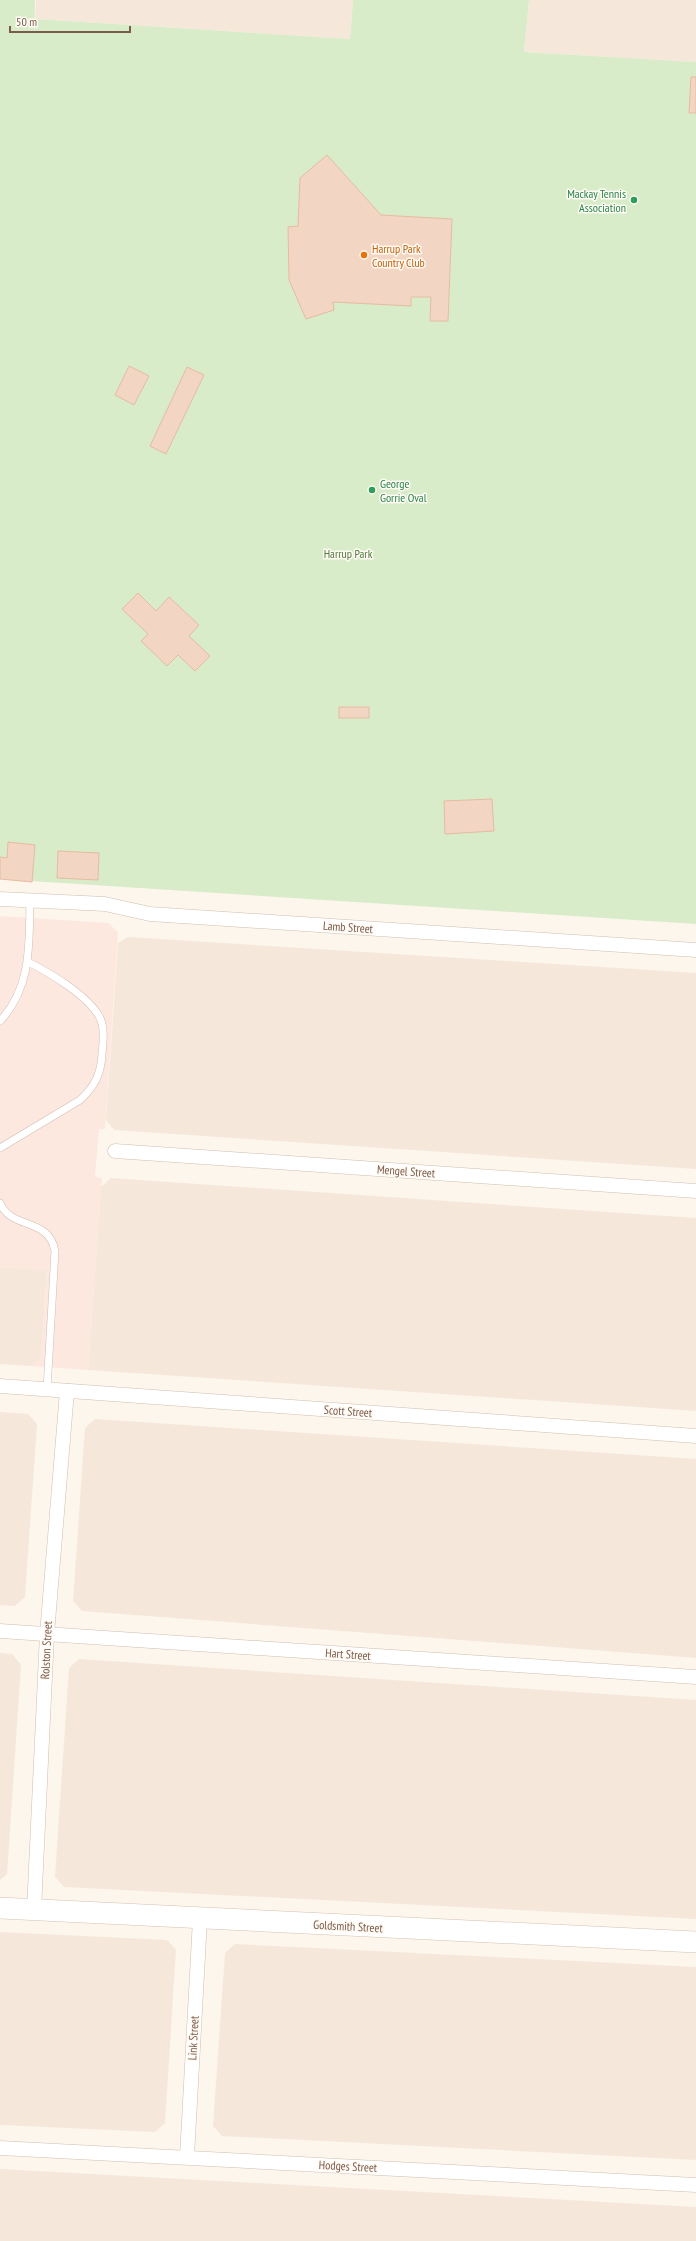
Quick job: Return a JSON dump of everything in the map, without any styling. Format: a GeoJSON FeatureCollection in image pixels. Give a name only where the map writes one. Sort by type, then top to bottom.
{"type":"FeatureCollection","features":[{"type":"Feature","properties":{"kind":"street","name":"Lamb Street"},"geometry":{"type":"LineString","coordinates":[[0,899],[105,904],[150,914],[696,950]]}},
{"type":"Feature","properties":{"kind":"street","name":"Mengel Street"},"geometry":{"type":"LineString","coordinates":[[115,1151],[696,1191]]}},
{"type":"Feature","properties":{"kind":"street","name":"Scott Street"},"geometry":{"type":"LineString","coordinates":[[0,1386],[696,1436]]}},
{"type":"Feature","properties":{"kind":"street","name":"Rolston Street"},"geometry":{"type":"LineString","coordinates":[[34,1910],[47,1634],[67,1391]]}},
{"type":"Feature","properties":{"kind":"street","name":"Hart Street"},"geometry":{"type":"LineString","coordinates":[[0,1630],[696,1677]]}},
{"type":"Feature","properties":{"kind":"street","name":"Goldsmith Street"},"geometry":{"type":"LineString","coordinates":[[0,1908],[696,1942]]}},
{"type":"Feature","properties":{"kind":"street","name":"Link Street"},"geometry":{"type":"LineString","coordinates":[[187,2157],[200,1918]]}},
{"type":"Feature","properties":{"kind":"street","name":"Hodges Street"},"geometry":{"type":"LineString","coordinates":[[0,2148],[187,2157],[696,2186]]}},
{"type":"Feature","properties":{"kind":"lane"},"geometry":{"type":"LineString","coordinates":[[0,1021],[18,996],[28,962],[30,900]]}},
{"type":"Feature","properties":{"kind":"lane"},"geometry":{"type":"LineString","coordinates":[[0,1148],[80,1100],[91,1090],[100,1070],[103,1030],[100,1019],[94,1009],[59,980],[28,962]]}},
{"type":"Feature","properties":{"kind":"lane"},"geometry":{"type":"LineString","coordinates":[[0,1203],[8,1216],[46,1232],[53,1241],[55,1251],[47,1389]]}},
{"type":"Feature","properties":{"kind":"shaded area"},"geometry":{"type":"Polygon","coordinates":[[[36,0],[353,0],[350,39],[35,19],[36,0]]]}},
{"type":"Feature","properties":{"kind":"shaded area"},"geometry":{"type":"Polygon","coordinates":[[[529,0],[696,0],[696,62],[524,52],[529,0]]]}},
{"type":"Feature","properties":{"kind":"shaded area"},"geometry":{"type":"Polygon","coordinates":[[[0,916],[109,923],[118,933],[105,1129],[99,1129],[95,1177],[102,1178],[88,1370],[31,1366],[41,1357],[47,1271],[0,1267],[0,916]]]}},
{"type":"Feature","properties":{"kind":"shaded area"},"geometry":{"type":"Polygon","coordinates":[[[128,937],[696,973],[696,1169],[114,1130],[106,1120],[118,943],[128,937]]]}},
{"type":"Feature","properties":{"kind":"shaded area"},"geometry":{"type":"Polygon","coordinates":[[[111,1178],[696,1218],[696,1411],[88,1370],[101,1187],[111,1178]]]}},
{"type":"Feature","properties":{"kind":"shaded area"},"geometry":{"type":"Polygon","coordinates":[[[0,1267],[47,1270],[41,1357],[31,1366],[0,1364],[0,1267]]]}},
{"type":"Feature","properties":{"kind":"shaded area"},"geometry":{"type":"Polygon","coordinates":[[[0,1412],[28,1414],[37,1424],[25,1597],[15,1606],[0,1605],[0,1412]]]}},
{"type":"Feature","properties":{"kind":"shaded area"},"geometry":{"type":"Polygon","coordinates":[[[95,1419],[696,1459],[696,1658],[82,1611],[73,1601],[85,1428],[95,1419]]]}},
{"type":"Feature","properties":{"kind":"shaded area"},"geometry":{"type":"Polygon","coordinates":[[[0,1653],[12,1654],[21,1665],[7,1874],[0,1880],[0,1653]]]}},
{"type":"Feature","properties":{"kind":"shaded area"},"geometry":{"type":"Polygon","coordinates":[[[79,1659],[696,1700],[696,1919],[64,1887],[55,1877],[69,1668],[79,1659]]]}},
{"type":"Feature","properties":{"kind":"shaded area"},"geometry":{"type":"Polygon","coordinates":[[[0,1932],[167,1940],[176,1950],[165,2123],[155,2132],[0,2125],[0,1932]]]}},
{"type":"Feature","properties":{"kind":"shaded area"},"geometry":{"type":"Polygon","coordinates":[[[235,1944],[696,1967],[696,2160],[222,2136],[213,2126],[225,1953],[235,1944]]]}},
{"type":"Feature","properties":{"kind":"shaded area"},"geometry":{"type":"Polygon","coordinates":[[[0,2169],[696,2207],[696,2241],[0,2241],[0,2169]]]}},
{"type":"Feature","properties":{"kind":"green space","name":"Harrup Park"},"geometry":{"type":"Polygon","coordinates":[[[0,0],[35,0],[34,40],[35,19],[350,39],[353,0],[529,0],[524,52],[696,62],[696,924],[0,879],[0,0]]]}},
{"type":"Feature","properties":{"kind":"building"},"geometry":{"type":"Polygon","coordinates":[[[691,77],[696,77],[696,113],[689,113],[691,77]]]}},
{"type":"Feature","properties":{"kind":"building"},"geometry":{"type":"Polygon","coordinates":[[[327,155],[381,215],[452,219],[448,321],[430,321],[431,297],[411,297],[411,306],[333,302],[334,310],[306,319],[289,280],[288,227],[298,226],[300,178],[327,155]]]}},
{"type":"Feature","properties":{"kind":"building"},"geometry":{"type":"Polygon","coordinates":[[[129,366],[149,376],[134,405],[115,395],[129,366]]]}},
{"type":"Feature","properties":{"kind":"building"},"geometry":{"type":"Polygon","coordinates":[[[187,367],[204,375],[166,454],[150,446],[187,367]]]}},
{"type":"Feature","properties":{"kind":"building"},"geometry":{"type":"Polygon","coordinates":[[[138,593],[156,611],[169,597],[199,625],[189,636],[210,656],[195,671],[178,655],[167,666],[141,641],[148,634],[122,609],[138,593]]]}},
{"type":"Feature","properties":{"kind":"building"},"geometry":{"type":"Polygon","coordinates":[[[339,707],[369,707],[369,718],[339,718],[339,707]]]}},
{"type":"Feature","properties":{"kind":"building"},"geometry":{"type":"Polygon","coordinates":[[[492,799],[494,831],[445,834],[444,801],[492,799]]]}},
{"type":"Feature","properties":{"kind":"building"},"geometry":{"type":"Polygon","coordinates":[[[8,842],[35,845],[32,882],[0,879],[0,857],[7,858],[8,842]]]}},
{"type":"Feature","properties":{"kind":"building"},"geometry":{"type":"Polygon","coordinates":[[[58,851],[99,853],[98,880],[57,878],[58,851]]]}},
{"type":"Feature","properties":{"kind":"place","name":"Mackay Tennis Association"},"geometry":{"type":"Point","coordinates":[634,200]}},
{"type":"Feature","properties":{"kind":"place","name":"Harrup Park Country Club"},"geometry":{"type":"Point","coordinates":[364,255]}},
{"type":"Feature","properties":{"kind":"place","name":"George Gorrie Oval"},"geometry":{"type":"Point","coordinates":[372,490]}}]}
